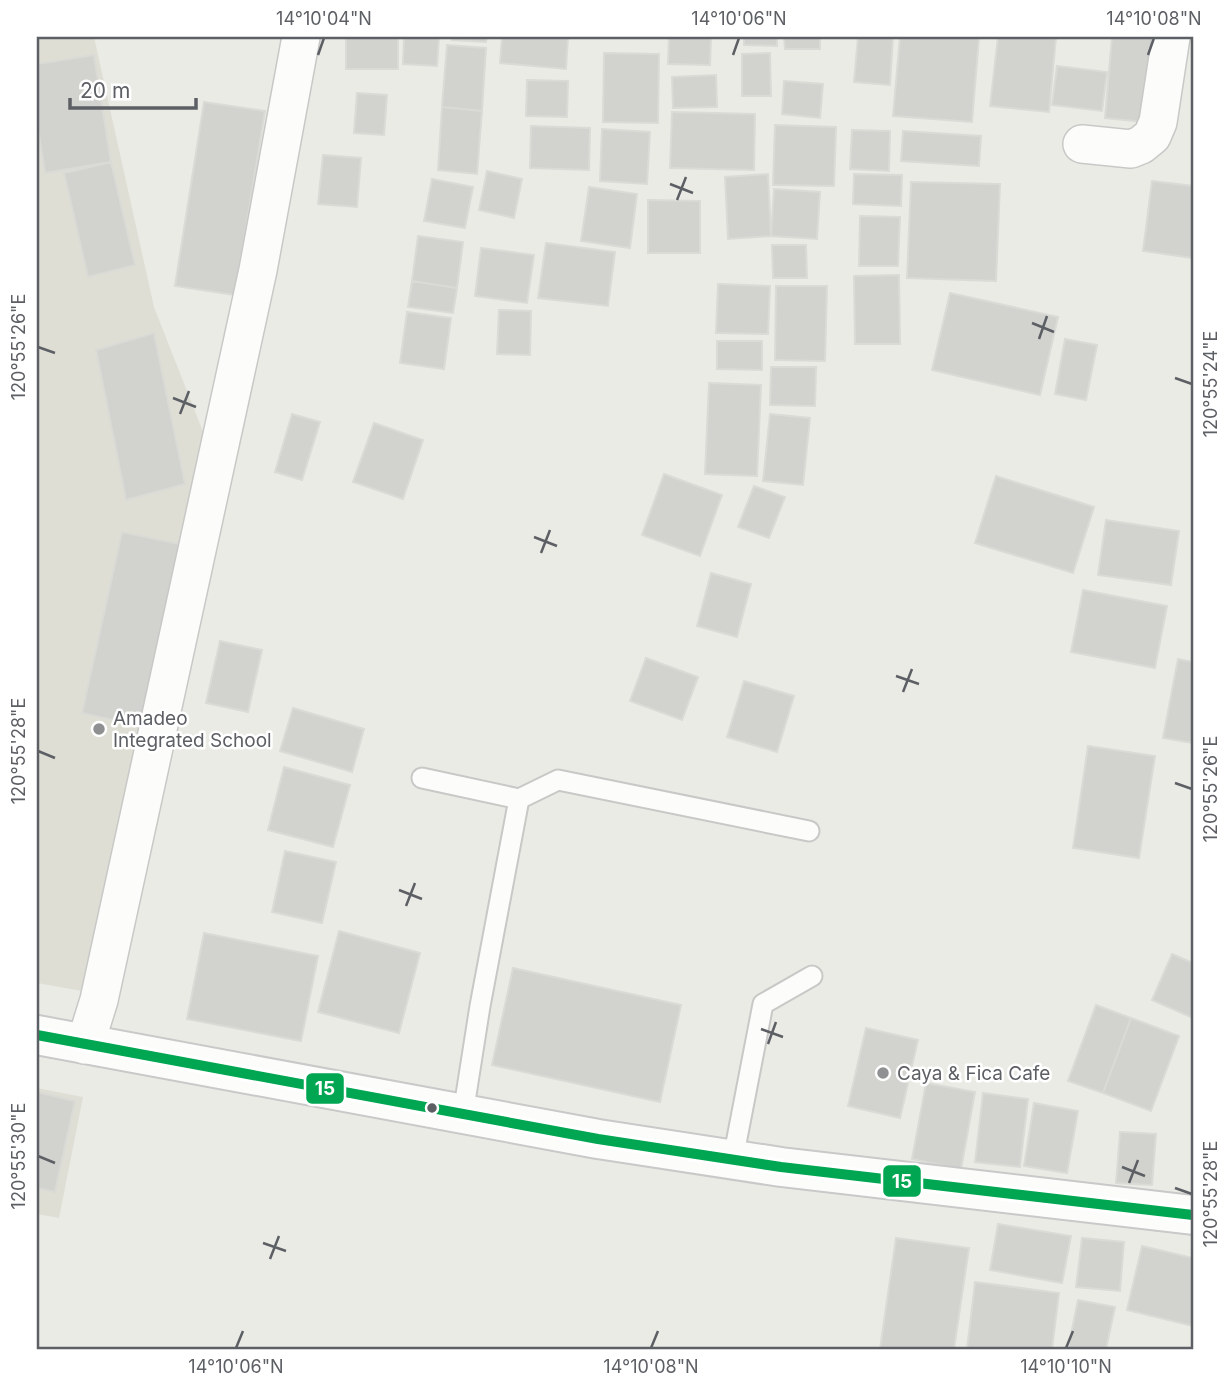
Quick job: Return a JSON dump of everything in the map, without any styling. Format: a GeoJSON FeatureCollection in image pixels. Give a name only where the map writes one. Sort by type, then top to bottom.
{"type":"FeatureCollection","features":[{"type":"Feature","properties":{"kind":"main road"},"geometry":{"type":"LineString","coordinates":[[37,1035],[598,1139],[733,1159],[1193,1216]]}},
{"type":"Feature","properties":{"kind":"street"},"geometry":{"type":"LineString","coordinates":[[85,1045],[99,1000],[253,297],[301,37]]}},
{"type":"Feature","properties":{"kind":"street"},"geometry":{"type":"LineString","coordinates":[[1082,144],[1131,149],[1152,136],[1158,122],[1171,37]]}},
{"type":"Feature","properties":{"kind":"lane"},"geometry":{"type":"LineString","coordinates":[[422,778],[519,799],[558,780],[810,831]]}},
{"type":"Feature","properties":{"kind":"lane"},"geometry":{"type":"LineString","coordinates":[[463,1115],[480,1006],[519,799]]}},
{"type":"Feature","properties":{"kind":"lane"},"geometry":{"type":"LineString","coordinates":[[733,1159],[762,1003],[812,976]]}},
{"type":"Feature","properties":{"kind":"shaded area","name":"Amadeo Integrated School"},"geometry":{"type":"Polygon","coordinates":[[[37,37],[94,37],[154,307],[220,475],[99,994],[37,983],[37,37]]]}},
{"type":"Feature","properties":{"kind":"shaded area"},"geometry":{"type":"Polygon","coordinates":[[[37,1088],[83,1097],[59,1218],[37,1214],[37,1088]]]}},
{"type":"Feature","properties":{"kind":"building"},"geometry":{"type":"Polygon","coordinates":[[[346,37],[398,37],[398,69],[346,69],[346,37]]]}},
{"type":"Feature","properties":{"kind":"building"},"geometry":{"type":"Polygon","coordinates":[[[404,37],[439,37],[437,66],[403,64],[404,37]]]}},
{"type":"Feature","properties":{"kind":"building"},"geometry":{"type":"Polygon","coordinates":[[[452,37],[487,37],[486,42],[452,40],[452,37]]]}},
{"type":"Feature","properties":{"kind":"building"},"geometry":{"type":"Polygon","coordinates":[[[502,37],[568,37],[566,69],[500,63],[502,37]]]}},
{"type":"Feature","properties":{"kind":"building"},"geometry":{"type":"Polygon","coordinates":[[[669,37],[711,37],[710,65],[668,64],[669,37]]]}},
{"type":"Feature","properties":{"kind":"building"},"geometry":{"type":"Polygon","coordinates":[[[744,37],[777,37],[777,46],[744,45],[744,37]]]}},
{"type":"Feature","properties":{"kind":"building"},"geometry":{"type":"Polygon","coordinates":[[[784,37],[820,37],[820,49],[785,49],[784,37]]]}},
{"type":"Feature","properties":{"kind":"building"},"geometry":{"type":"Polygon","coordinates":[[[858,37],[893,37],[890,85],[854,82],[858,37]]]}},
{"type":"Feature","properties":{"kind":"building"},"geometry":{"type":"Polygon","coordinates":[[[900,37],[979,37],[972,122],[893,116],[900,37]]]}},
{"type":"Feature","properties":{"kind":"building"},"geometry":{"type":"Polygon","coordinates":[[[998,37],[1056,37],[1049,112],[990,106],[998,37]]]}},
{"type":"Feature","properties":{"kind":"building"},"geometry":{"type":"Polygon","coordinates":[[[1112,37],[1162,37],[1154,123],[1105,118],[1112,37]]]}},
{"type":"Feature","properties":{"kind":"building"},"geometry":{"type":"Polygon","coordinates":[[[447,45],[486,48],[482,111],[442,107],[447,45]]]}},
{"type":"Feature","properties":{"kind":"building"},"geometry":{"type":"Polygon","coordinates":[[[604,53],[659,54],[658,123],[603,122],[604,53]]]}},
{"type":"Feature","properties":{"kind":"building"},"geometry":{"type":"Polygon","coordinates":[[[770,53],[771,96],[742,96],[742,54],[770,53]]]}},
{"type":"Feature","properties":{"kind":"building"},"geometry":{"type":"Polygon","coordinates":[[[94,55],[111,162],[45,173],[37,123],[37,64],[94,55]]]}},
{"type":"Feature","properties":{"kind":"building"},"geometry":{"type":"Polygon","coordinates":[[[1057,66],[1107,72],[1102,111],[1052,105],[1057,66]]]}},
{"type":"Feature","properties":{"kind":"building"},"geometry":{"type":"Polygon","coordinates":[[[716,75],[717,107],[673,108],[672,77],[716,75]]]}},
{"type":"Feature","properties":{"kind":"building"},"geometry":{"type":"Polygon","coordinates":[[[527,80],[568,81],[567,117],[526,116],[527,80]]]}},
{"type":"Feature","properties":{"kind":"building"},"geometry":{"type":"Polygon","coordinates":[[[784,81],[823,84],[820,118],[782,114],[784,81]]]}},
{"type":"Feature","properties":{"kind":"building"},"geometry":{"type":"Polygon","coordinates":[[[357,93],[387,95],[384,135],[354,133],[357,93]]]}},
{"type":"Feature","properties":{"kind":"building"},"geometry":{"type":"Polygon","coordinates":[[[204,102],[265,111],[235,295],[175,286],[204,102]]]}},
{"type":"Feature","properties":{"kind":"building"},"geometry":{"type":"Polygon","coordinates":[[[442,107],[482,111],[477,174],[438,170],[442,107]]]}},
{"type":"Feature","properties":{"kind":"building"},"geometry":{"type":"Polygon","coordinates":[[[672,112],[755,114],[754,170],[670,168],[672,112]]]}},
{"type":"Feature","properties":{"kind":"building"},"geometry":{"type":"Polygon","coordinates":[[[775,125],[836,127],[834,186],[773,185],[775,125]]]}},
{"type":"Feature","properties":{"kind":"building"},"geometry":{"type":"Polygon","coordinates":[[[531,126],[590,128],[589,170],[530,168],[531,126]]]}},
{"type":"Feature","properties":{"kind":"building"},"geometry":{"type":"Polygon","coordinates":[[[602,129],[650,132],[647,184],[600,181],[602,129]]]}},
{"type":"Feature","properties":{"kind":"building"},"geometry":{"type":"Polygon","coordinates":[[[852,130],[890,131],[889,171],[850,169],[852,130]]]}},
{"type":"Feature","properties":{"kind":"building"},"geometry":{"type":"Polygon","coordinates":[[[903,131],[981,136],[979,166],[901,161],[903,131]]]}},
{"type":"Feature","properties":{"kind":"building"},"geometry":{"type":"Polygon","coordinates":[[[323,155],[361,158],[357,207],[318,204],[323,155]]]}},
{"type":"Feature","properties":{"kind":"building"},"geometry":{"type":"Polygon","coordinates":[[[111,162],[135,265],[88,277],[64,173],[111,162]]]}},
{"type":"Feature","properties":{"kind":"building"},"geometry":{"type":"Polygon","coordinates":[[[487,171],[522,179],[514,218],[479,210],[487,171]]]}},
{"type":"Feature","properties":{"kind":"building"},"geometry":{"type":"Polygon","coordinates":[[[768,174],[771,236],[728,239],[725,177],[768,174]]]}},
{"type":"Feature","properties":{"kind":"building"},"geometry":{"type":"Polygon","coordinates":[[[854,174],[902,175],[901,206],[853,204],[854,174]]]}},
{"type":"Feature","properties":{"kind":"building"},"geometry":{"type":"Polygon","coordinates":[[[432,179],[473,187],[465,228],[424,221],[432,179]]]}},
{"type":"Feature","properties":{"kind":"building"},"geometry":{"type":"Polygon","coordinates":[[[1152,181],[1193,186],[1193,258],[1143,251],[1152,181]]]}},
{"type":"Feature","properties":{"kind":"building"},"geometry":{"type":"Polygon","coordinates":[[[911,182],[1000,184],[996,281],[907,278],[911,182]]]}},
{"type":"Feature","properties":{"kind":"building"},"geometry":{"type":"Polygon","coordinates":[[[589,187],[637,194],[630,248],[581,241],[589,187]]]}},
{"type":"Feature","properties":{"kind":"building"},"geometry":{"type":"Polygon","coordinates":[[[774,189],[820,192],[817,239],[771,236],[774,189]]]}},
{"type":"Feature","properties":{"kind":"building"},"geometry":{"type":"Polygon","coordinates":[[[648,200],[700,201],[700,253],[648,253],[648,200]]]}},
{"type":"Feature","properties":{"kind":"building"},"geometry":{"type":"Polygon","coordinates":[[[860,216],[900,217],[898,266],[859,266],[860,216]]]}},
{"type":"Feature","properties":{"kind":"building"},"geometry":{"type":"Polygon","coordinates":[[[418,236],[463,242],[457,288],[412,281],[418,236]]]}},
{"type":"Feature","properties":{"kind":"building"},"geometry":{"type":"Polygon","coordinates":[[[546,243],[615,252],[608,306],[538,298],[546,243]]]}},
{"type":"Feature","properties":{"kind":"building"},"geometry":{"type":"Polygon","coordinates":[[[772,245],[806,245],[807,278],[773,278],[772,245]]]}},
{"type":"Feature","properties":{"kind":"building"},"geometry":{"type":"Polygon","coordinates":[[[481,248],[534,255],[527,303],[475,296],[481,248]]]}},
{"type":"Feature","properties":{"kind":"building"},"geometry":{"type":"Polygon","coordinates":[[[899,275],[900,344],[855,344],[854,276],[899,275]]]}},
{"type":"Feature","properties":{"kind":"building"},"geometry":{"type":"Polygon","coordinates":[[[412,281],[457,288],[453,313],[408,307],[412,281]]]}},
{"type":"Feature","properties":{"kind":"building"},"geometry":{"type":"Polygon","coordinates":[[[718,284],[770,286],[768,334],[716,333],[718,284]]]}},
{"type":"Feature","properties":{"kind":"building"},"geometry":{"type":"Polygon","coordinates":[[[776,286],[827,286],[825,361],[775,360],[776,286]]]}},
{"type":"Feature","properties":{"kind":"building"},"geometry":{"type":"Polygon","coordinates":[[[950,293],[1058,317],[1040,395],[932,370],[950,293]]]}},
{"type":"Feature","properties":{"kind":"building"},"geometry":{"type":"Polygon","coordinates":[[[499,310],[531,311],[530,355],[497,354],[499,310]]]}},
{"type":"Feature","properties":{"kind":"building"},"geometry":{"type":"Polygon","coordinates":[[[407,312],[451,318],[444,369],[400,363],[407,312]]]}},
{"type":"Feature","properties":{"kind":"building"},"geometry":{"type":"Polygon","coordinates":[[[154,333],[185,484],[126,500],[96,350],[154,333]]]}},
{"type":"Feature","properties":{"kind":"building"},"geometry":{"type":"Polygon","coordinates":[[[1065,339],[1097,345],[1086,400],[1055,394],[1065,339]]]}},
{"type":"Feature","properties":{"kind":"building"},"geometry":{"type":"Polygon","coordinates":[[[717,341],[762,341],[762,370],[717,369],[717,341]]]}},
{"type":"Feature","properties":{"kind":"building"},"geometry":{"type":"Polygon","coordinates":[[[771,367],[816,367],[815,406],[770,405],[771,367]]]}},
{"type":"Feature","properties":{"kind":"building"},"geometry":{"type":"Polygon","coordinates":[[[709,383],[761,385],[757,476],[705,474],[709,383]]]}},
{"type":"Feature","properties":{"kind":"building"},"geometry":{"type":"Polygon","coordinates":[[[292,414],[320,422],[302,480],[275,472],[292,414]]]}},
{"type":"Feature","properties":{"kind":"building"},"geometry":{"type":"Polygon","coordinates":[[[770,414],[810,418],[803,485],[763,481],[770,414]]]}},
{"type":"Feature","properties":{"kind":"building"},"geometry":{"type":"Polygon","coordinates":[[[374,423],[423,440],[403,499],[353,482],[374,423]]]}},
{"type":"Feature","properties":{"kind":"building"},"geometry":{"type":"Polygon","coordinates":[[[664,474],[722,495],[700,556],[642,535],[664,474]]]}},
{"type":"Feature","properties":{"kind":"building"},"geometry":{"type":"Polygon","coordinates":[[[996,476],[1094,507],[1073,573],[975,543],[996,476]]]}},
{"type":"Feature","properties":{"kind":"building"},"geometry":{"type":"Polygon","coordinates":[[[754,486],[785,497],[769,538],[738,527],[754,486]]]}},
{"type":"Feature","properties":{"kind":"building"},"geometry":{"type":"Polygon","coordinates":[[[1106,520],[1179,531],[1171,585],[1098,575],[1106,520]]]}},
{"type":"Feature","properties":{"kind":"building"},"geometry":{"type":"Polygon","coordinates":[[[122,532],[184,545],[144,727],[82,713],[122,532]]]}},
{"type":"Feature","properties":{"kind":"building"},"geometry":{"type":"Polygon","coordinates":[[[711,573],[751,584],[737,637],[697,626],[711,573]]]}},
{"type":"Feature","properties":{"kind":"building"},"geometry":{"type":"Polygon","coordinates":[[[1083,590],[1167,606],[1155,668],[1071,652],[1083,590]]]}},
{"type":"Feature","properties":{"kind":"building"},"geometry":{"type":"Polygon","coordinates":[[[220,641],[262,650],[248,712],[206,703],[220,641]]]}},
{"type":"Feature","properties":{"kind":"building"},"geometry":{"type":"Polygon","coordinates":[[[646,658],[698,677],[682,720],[630,701],[646,658]]]}},
{"type":"Feature","properties":{"kind":"building"},"geometry":{"type":"Polygon","coordinates":[[[1178,659],[1193,662],[1193,743],[1163,738],[1178,659]]]}},
{"type":"Feature","properties":{"kind":"building"},"geometry":{"type":"Polygon","coordinates":[[[744,681],[794,696],[777,752],[727,737],[744,681]]]}},
{"type":"Feature","properties":{"kind":"building"},"geometry":{"type":"Polygon","coordinates":[[[293,708],[364,729],[352,772],[280,751],[293,708]]]}},
{"type":"Feature","properties":{"kind":"building"},"geometry":{"type":"Polygon","coordinates":[[[1088,746],[1155,756],[1139,858],[1073,848],[1088,746]]]}},
{"type":"Feature","properties":{"kind":"building"},"geometry":{"type":"Polygon","coordinates":[[[284,767],[350,785],[333,847],[268,830],[284,767]]]}},
{"type":"Feature","properties":{"kind":"building"},"geometry":{"type":"Polygon","coordinates":[[[285,851],[336,862],[322,923],[272,912],[285,851]]]}},
{"type":"Feature","properties":{"kind":"building"},"geometry":{"type":"Polygon","coordinates":[[[339,931],[420,953],[399,1033],[318,1012],[339,931]]]}},
{"type":"Feature","properties":{"kind":"building"},"geometry":{"type":"Polygon","coordinates":[[[204,933],[318,956],[301,1041],[187,1019],[204,933]]]}},
{"type":"Feature","properties":{"kind":"building"},"geometry":{"type":"Polygon","coordinates":[[[1172,954],[1193,963],[1193,1018],[1152,1000],[1172,954]]]}},
{"type":"Feature","properties":{"kind":"building"},"geometry":{"type":"Polygon","coordinates":[[[513,968],[681,1005],[660,1102],[492,1065],[513,968]]]}},
{"type":"Feature","properties":{"kind":"building"},"geometry":{"type":"Polygon","coordinates":[[[1096,1005],[1131,1018],[1103,1093],[1068,1081],[1096,1005]]]}},
{"type":"Feature","properties":{"kind":"building"},"geometry":{"type":"Polygon","coordinates":[[[1131,1018],[1179,1036],[1151,1111],[1103,1093],[1131,1018]]]}},
{"type":"Feature","properties":{"kind":"building","name":"Caya & Fica Cafe"},"geometry":{"type":"Polygon","coordinates":[[[866,1028],[918,1040],[900,1118],[848,1106],[866,1028]]]}},
{"type":"Feature","properties":{"kind":"building"},"geometry":{"type":"Polygon","coordinates":[[[926,1083],[975,1092],[961,1169],[912,1159],[926,1083]]]}},
{"type":"Feature","properties":{"kind":"building"},"geometry":{"type":"Polygon","coordinates":[[[37,1092],[75,1101],[55,1192],[37,1188],[37,1092]]]}},
{"type":"Feature","properties":{"kind":"building"},"geometry":{"type":"Polygon","coordinates":[[[983,1093],[1028,1099],[1020,1167],[975,1162],[983,1093]]]}},
{"type":"Feature","properties":{"kind":"building"},"geometry":{"type":"Polygon","coordinates":[[[1034,1103],[1078,1111],[1067,1173],[1024,1166],[1034,1103]]]}},
{"type":"Feature","properties":{"kind":"building"},"geometry":{"type":"Polygon","coordinates":[[[1120,1132],[1156,1134],[1152,1185],[1116,1183],[1120,1132]]]}},
{"type":"Feature","properties":{"kind":"building"},"geometry":{"type":"Polygon","coordinates":[[[998,1224],[1071,1236],[1062,1283],[990,1270],[998,1224]]]}},
{"type":"Feature","properties":{"kind":"building"},"geometry":{"type":"Polygon","coordinates":[[[896,1238],[969,1248],[954,1349],[880,1349],[896,1238]]]}},
{"type":"Feature","properties":{"kind":"building"},"geometry":{"type":"Polygon","coordinates":[[[1082,1238],[1124,1242],[1120,1291],[1076,1287],[1082,1238]]]}},
{"type":"Feature","properties":{"kind":"building"},"geometry":{"type":"Polygon","coordinates":[[[1142,1246],[1193,1258],[1193,1326],[1127,1310],[1142,1246]]]}},
{"type":"Feature","properties":{"kind":"building"},"geometry":{"type":"Polygon","coordinates":[[[975,1282],[1059,1293],[1052,1349],[967,1349],[975,1282]]]}},
{"type":"Feature","properties":{"kind":"building"},"geometry":{"type":"Polygon","coordinates":[[[1078,1300],[1115,1307],[1106,1349],[1068,1349],[1078,1300]]]}},
{"type":"Feature","properties":{"kind":"transit line","name":"15"},"geometry":{"type":"LineString","coordinates":[[37,1035],[598,1139],[781,1167],[1193,1215]]}},
{"type":"Feature","properties":{"kind":"place","name":"Amadeo Integrated School"},"geometry":{"type":"Point","coordinates":[99,729]}},
{"type":"Feature","properties":{"kind":"place","name":"Caya & Fica Cafe"},"geometry":{"type":"Point","coordinates":[883,1073]}}]}
